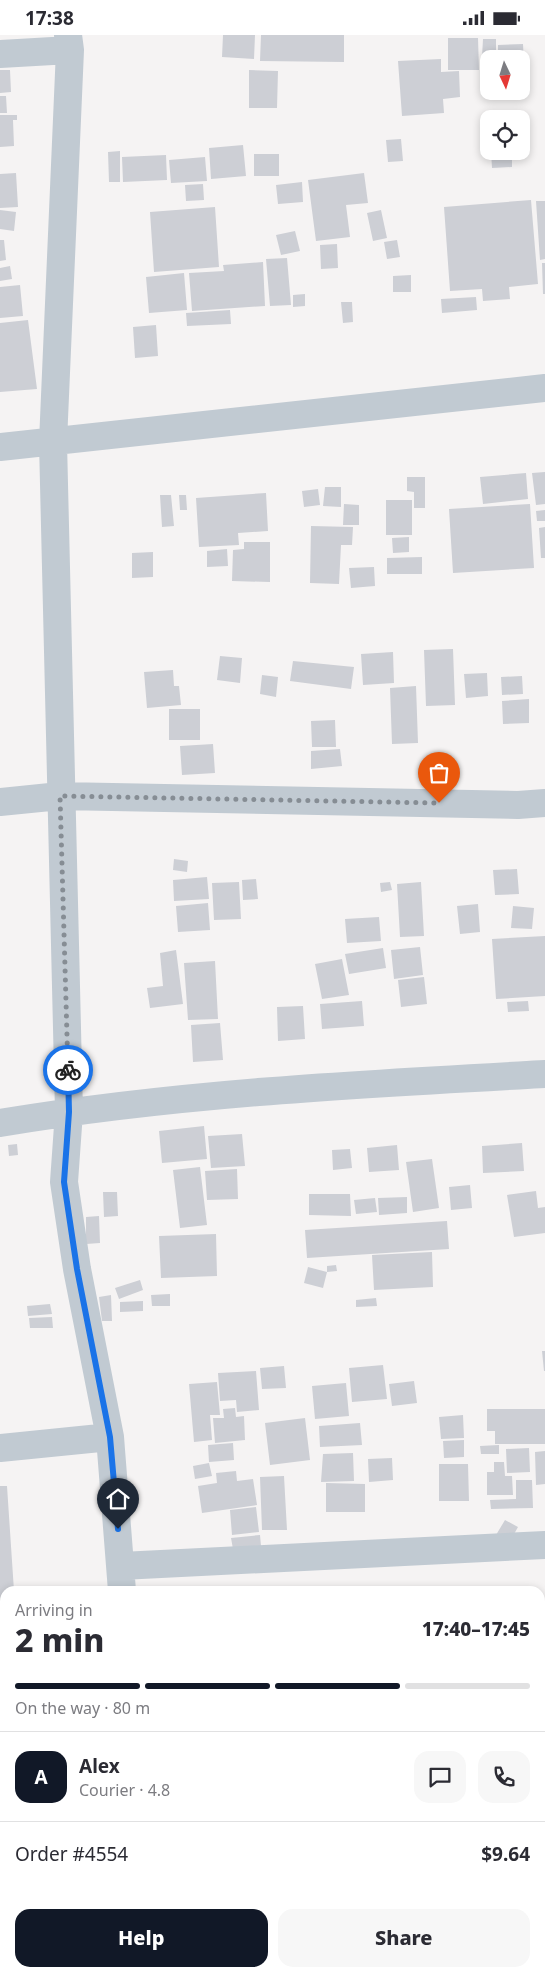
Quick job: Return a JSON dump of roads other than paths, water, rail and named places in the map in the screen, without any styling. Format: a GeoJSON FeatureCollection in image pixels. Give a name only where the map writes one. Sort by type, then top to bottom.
{"type":"FeatureCollection","features":[{"type":"Feature","properties":{"kind":"street"},"geometry":{"type":"LineString","coordinates":[[0,54],[69,43],[53,442],[69,1112],[64,1182],[77,1269],[110,1437],[121,1579],[545,1545]]}},
{"type":"Feature","properties":{"kind":"street"},"geometry":{"type":"LineString","coordinates":[[0,447],[545,388]]}},
{"type":"Feature","properties":{"kind":"street"},"geometry":{"type":"LineString","coordinates":[[0,802],[60,796],[518,805],[545,803]]}},
{"type":"Feature","properties":{"kind":"street"},"geometry":{"type":"LineString","coordinates":[[0,1123],[69,1112],[341,1085],[545,1074]]}},
{"type":"Feature","properties":{"kind":"street"},"geometry":{"type":"LineString","coordinates":[[0,1448],[110,1437]]}}]}
